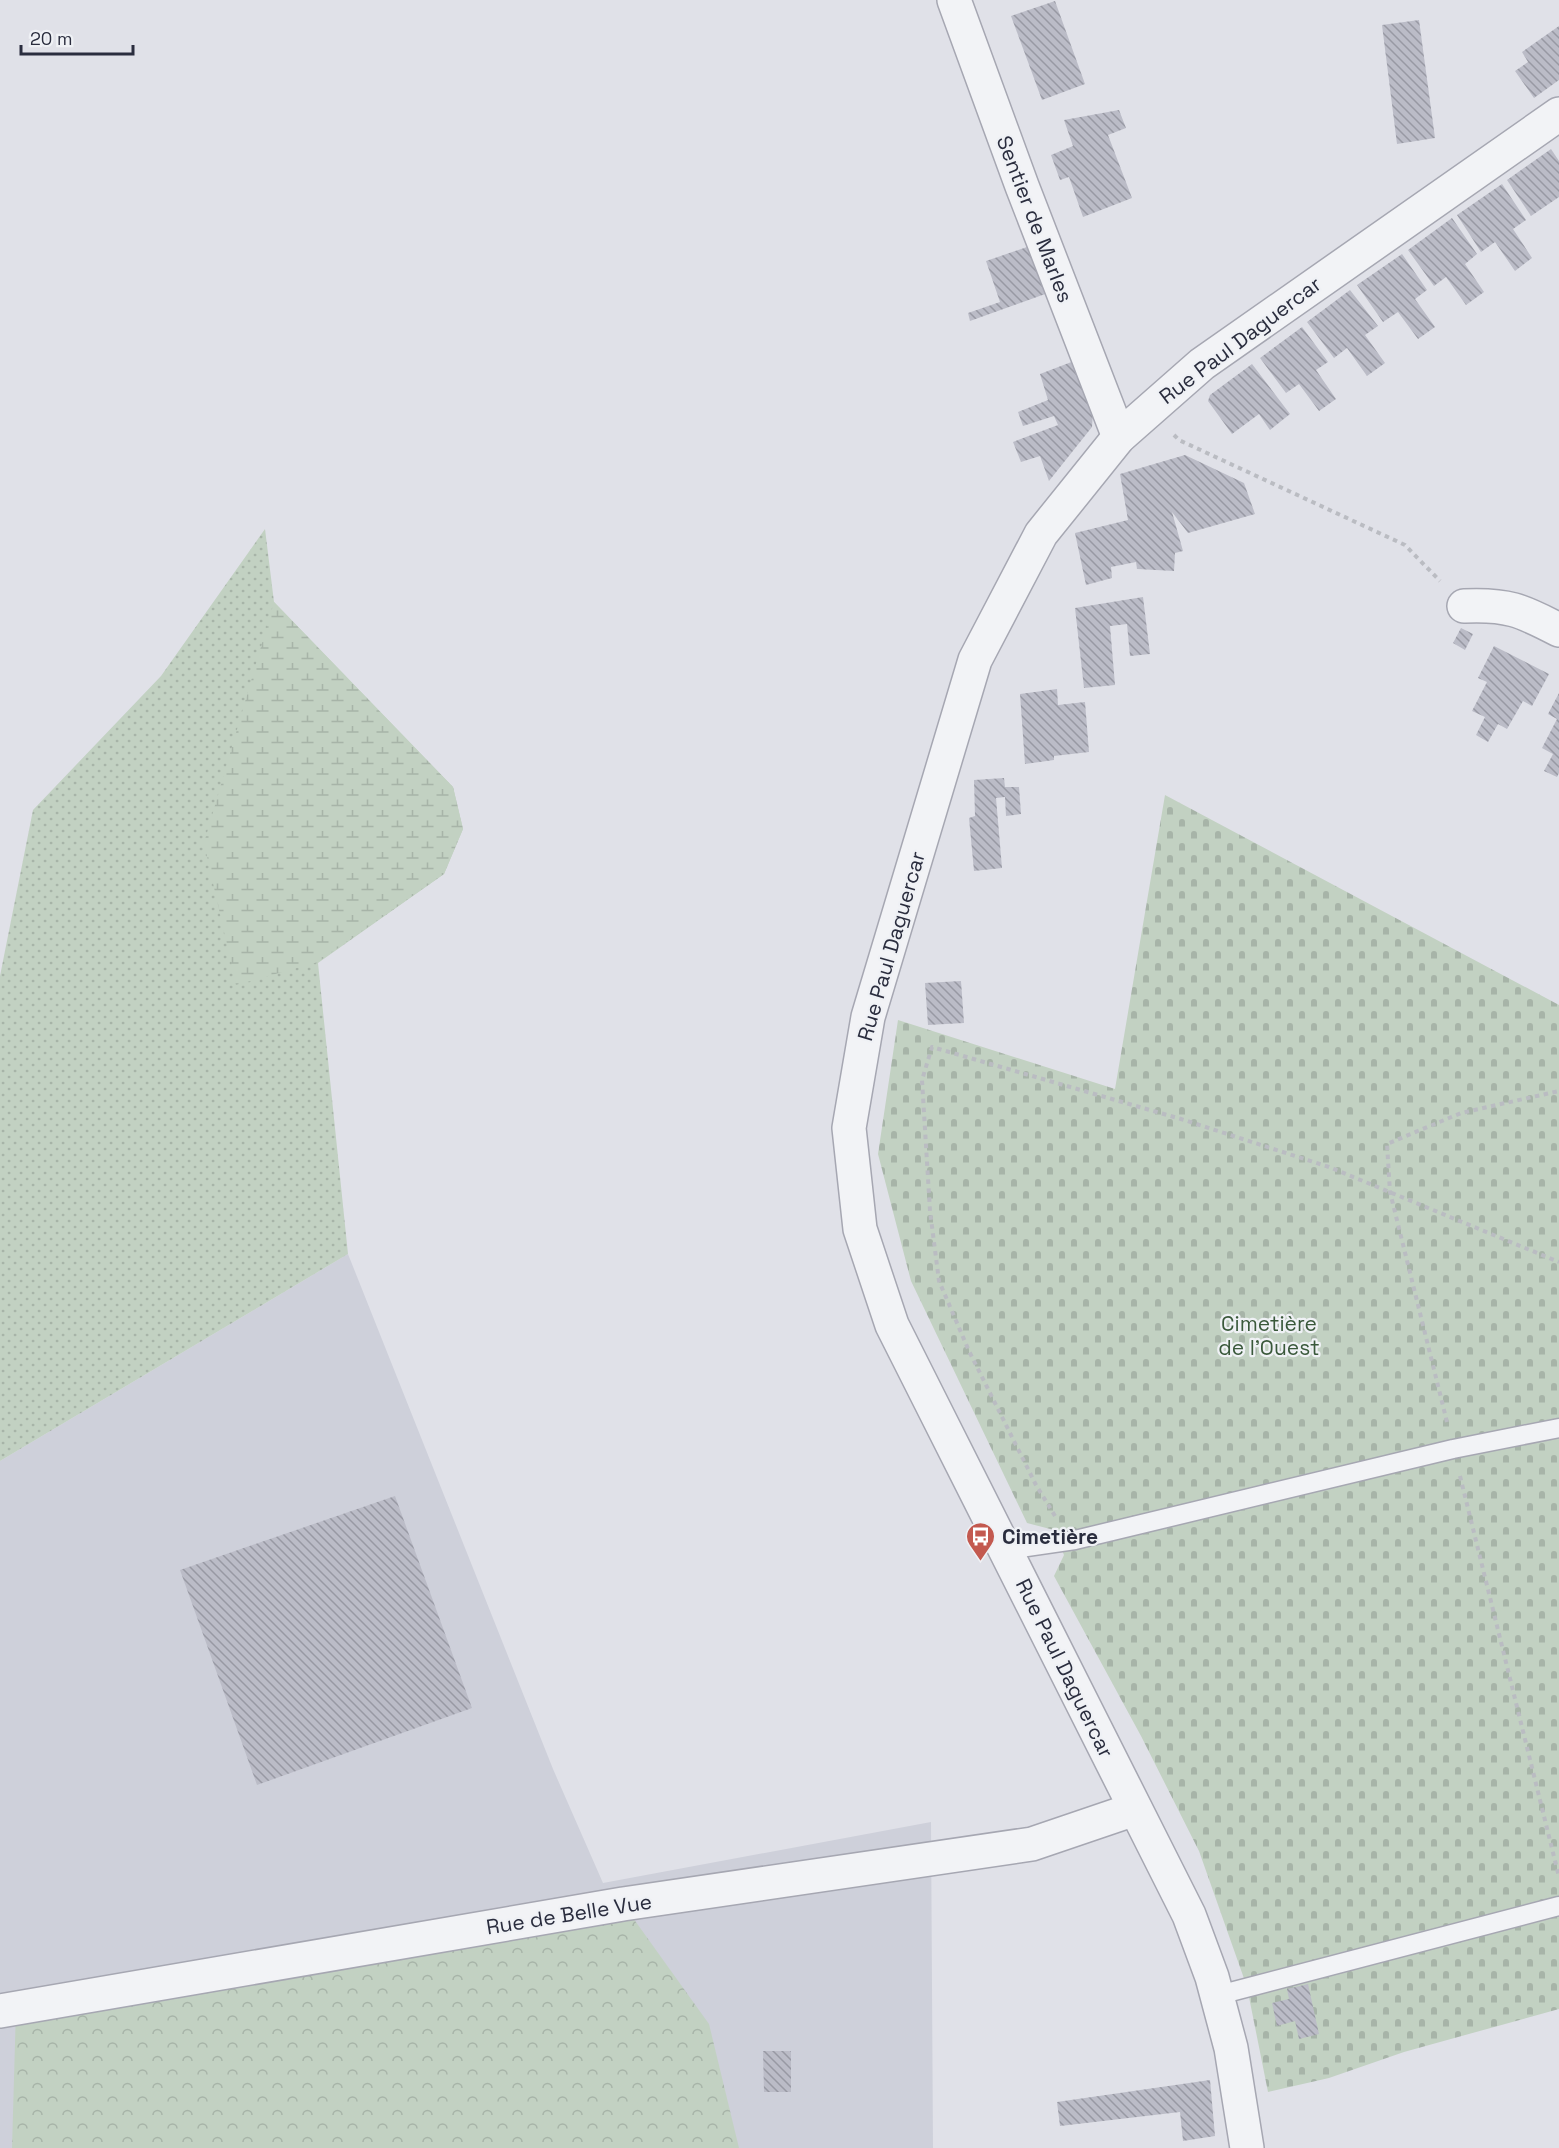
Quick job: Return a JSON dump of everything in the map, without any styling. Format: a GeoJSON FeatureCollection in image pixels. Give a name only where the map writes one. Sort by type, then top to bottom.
{"type":"FeatureCollection","features":[{"type":"Feature","properties":{"kind":"street","name":"Sentier de Marles"},"geometry":{"type":"LineString","coordinates":[[954,0],[1022,186],[1119,437]]}},
{"type":"Feature","properties":{"kind":"street","name":"Rue Paul Daguercar"},"geometry":{"type":"LineString","coordinates":[[1247,2148],[1231,2048],[1215,1996],[1212,1977],[1189,1915],[892,1325],[860,1229],[849,1128],[868,1017],[975,660],[1041,534],[1119,437],[1152,405],[1202,364],[1559,114]]}},
{"type":"Feature","properties":{"kind":"street"},"geometry":{"type":"LineString","coordinates":[[1464,606],[1500,605],[1534,617],[1559,630]]}},
{"type":"Feature","properties":{"kind":"street","name":"Rue de Belle Vue"},"geometry":{"type":"LineString","coordinates":[[0,2011],[623,1904],[1032,1844],[1135,1809]]}},
{"type":"Feature","properties":{"kind":"lane"},"geometry":{"type":"LineString","coordinates":[[1007,1550],[1074,1540],[1453,1449],[1559,1428]]}},
{"type":"Feature","properties":{"kind":"lane"},"geometry":{"type":"LineString","coordinates":[[1215,1996],[1559,1906]]}},
{"type":"Feature","properties":{"kind":"path"},"geometry":{"type":"LineString","coordinates":[[1152,405],[1179,440],[1405,544],[1464,606]]}},
{"type":"Feature","properties":{"kind":"path"},"geometry":{"type":"LineString","coordinates":[[1074,1540],[1054,1515],[1036,1485],[969,1352],[939,1281],[930,1211],[922,1080],[932,1047],[1181,1119],[1329,1167],[1559,1262]]}},
{"type":"Feature","properties":{"kind":"shaded area"},"geometry":{"type":"Polygon","coordinates":[[[348,1254],[553,1769],[603,1883],[931,1822],[933,2148],[0,2148],[0,1461],[348,1254]]]}},
{"type":"Feature","properties":{"kind":"green space"},"geometry":{"type":"Polygon","coordinates":[[[265,529],[274,602],[453,787],[463,829],[444,874],[318,963],[348,1254],[0,1461],[0,976],[33,810],[161,676],[265,529]]]}},
{"type":"Feature","properties":{"kind":"green space"},"geometry":{"type":"Polygon","coordinates":[[[274,602],[453,787],[463,829],[444,874],[318,962],[236,985],[204,843],[274,602]]]}},
{"type":"Feature","properties":{"kind":"green space","name":"Cimetière de l'Ouest"},"geometry":{"type":"Polygon","coordinates":[[[1165,795],[1559,1005],[1559,2009],[1404,2052],[1329,2078],[1268,2092],[1247,1987],[1199,1851],[1141,1736],[1054,1576],[1064,1555],[1054,1530],[1027,1523],[911,1281],[878,1154],[898,1020],[1115,1089],[1165,795]]]}},
{"type":"Feature","properties":{"kind":"green space"},"geometry":{"type":"Polygon","coordinates":[[[623,1904],[709,2024],[739,2148],[12,2148],[16,2008],[623,1904]]]}},
{"type":"Feature","properties":{"kind":"building"},"geometry":{"type":"Polygon","coordinates":[[[1055,1],[1085,84],[1042,100],[1011,16],[1055,1]]]}},
{"type":"Feature","properties":{"kind":"building"},"geometry":{"type":"Polygon","coordinates":[[[1419,20],[1435,138],[1397,144],[1382,25],[1419,20]]]}},
{"type":"Feature","properties":{"kind":"building"},"geometry":{"type":"Polygon","coordinates":[[[1559,26],[1559,80],[1534,98],[1515,71],[1528,62],[1522,52],[1559,26]]]}},
{"type":"Feature","properties":{"kind":"building"},"geometry":{"type":"Polygon","coordinates":[[[1119,110],[1126,128],[1108,135],[1132,198],[1083,217],[1069,177],[1060,180],[1051,155],[1073,146],[1064,120],[1119,110]]]}},
{"type":"Feature","properties":{"kind":"building"},"geometry":{"type":"Polygon","coordinates":[[[1551,149],[1559,161],[1559,197],[1531,216],[1507,180],[1551,149]]]}},
{"type":"Feature","properties":{"kind":"building"},"geometry":{"type":"Polygon","coordinates":[[[1502,184],[1526,220],[1513,229],[1532,258],[1515,271],[1495,242],[1481,252],[1457,215],[1502,184]]]}},
{"type":"Feature","properties":{"kind":"building"},"geometry":{"type":"Polygon","coordinates":[[[1452,218],[1477,254],[1465,264],[1484,292],[1466,305],[1446,277],[1434,286],[1408,250],[1452,218]]]}},
{"type":"Feature","properties":{"kind":"building"},"geometry":{"type":"Polygon","coordinates":[[[1030,246],[1048,293],[970,321],[968,313],[1000,302],[986,261],[1030,246]]]}},
{"type":"Feature","properties":{"kind":"building"},"geometry":{"type":"Polygon","coordinates":[[[1402,254],[1427,290],[1415,299],[1435,327],[1418,339],[1398,312],[1383,322],[1357,285],[1402,254]]]}},
{"type":"Feature","properties":{"kind":"building"},"geometry":{"type":"Polygon","coordinates":[[[1350,290],[1378,326],[1365,335],[1385,363],[1367,376],[1347,348],[1334,358],[1307,322],[1350,290]]]}},
{"type":"Feature","properties":{"kind":"building"},"geometry":{"type":"Polygon","coordinates":[[[1302,327],[1328,362],[1316,370],[1336,399],[1319,411],[1299,384],[1286,393],[1260,358],[1302,327]]]}},
{"type":"Feature","properties":{"kind":"building"},"geometry":{"type":"Polygon","coordinates":[[[1074,361],[1093,412],[1092,427],[1049,481],[1040,456],[1021,462],[1013,442],[1058,425],[1054,416],[1023,426],[1018,412],[1048,400],[1040,374],[1074,361]]]}},
{"type":"Feature","properties":{"kind":"building"},"geometry":{"type":"Polygon","coordinates":[[[1252,364],[1290,414],[1270,430],[1259,414],[1232,434],[1208,401],[1210,395],[1252,364]]]}},
{"type":"Feature","properties":{"kind":"building"},"geometry":{"type":"Polygon","coordinates":[[[1185,455],[1244,483],[1255,514],[1188,533],[1172,512],[1183,551],[1175,553],[1174,571],[1137,569],[1136,562],[1111,567],[1112,578],[1086,585],[1075,533],[1128,520],[1120,474],[1185,455]]]}},
{"type":"Feature","properties":{"kind":"building"},"geometry":{"type":"Polygon","coordinates":[[[1143,597],[1150,654],[1130,656],[1127,624],[1110,626],[1115,685],[1084,688],[1075,608],[1143,597]]]}},
{"type":"Feature","properties":{"kind":"building"},"geometry":{"type":"Polygon","coordinates":[[[1461,628],[1473,634],[1465,650],[1453,643],[1461,628]]]}},
{"type":"Feature","properties":{"kind":"building"},"geometry":{"type":"Polygon","coordinates":[[[1494,646],[1549,674],[1532,706],[1523,701],[1507,729],[1498,724],[1488,742],[1476,735],[1485,717],[1472,711],[1487,682],[1478,678],[1494,646]]]}},
{"type":"Feature","properties":{"kind":"building"},"geometry":{"type":"Polygon","coordinates":[[[1057,689],[1058,705],[1085,702],[1089,752],[1054,756],[1054,760],[1025,764],[1020,694],[1057,689]]]}},
{"type":"Feature","properties":{"kind":"building"},"geometry":{"type":"Polygon","coordinates":[[[1559,693],[1559,773],[1557,777],[1544,771],[1553,754],[1542,748],[1557,719],[1548,714],[1559,693]]]}},
{"type":"Feature","properties":{"kind":"building"},"geometry":{"type":"Polygon","coordinates":[[[1004,778],[1005,787],[1019,787],[1021,814],[1006,816],[1005,797],[996,798],[1002,868],[974,871],[969,818],[975,816],[974,780],[1004,778]]]}},
{"type":"Feature","properties":{"kind":"building"},"geometry":{"type":"Polygon","coordinates":[[[961,981],[964,1023],[928,1025],[925,983],[961,981]]]}},
{"type":"Feature","properties":{"kind":"building"},"geometry":{"type":"Polygon","coordinates":[[[395,1496],[472,1708],[257,1785],[180,1570],[395,1496]]]}},
{"type":"Feature","properties":{"kind":"building"},"geometry":{"type":"Polygon","coordinates":[[[1308,1984],[1319,2034],[1299,2039],[1295,2021],[1277,2026],[1272,2003],[1289,1999],[1287,1989],[1308,1984]]]}},
{"type":"Feature","properties":{"kind":"building"},"geometry":{"type":"Polygon","coordinates":[[[763,2051],[791,2051],[791,2092],[764,2092],[763,2051]]]}},
{"type":"Feature","properties":{"kind":"building"},"geometry":{"type":"Polygon","coordinates":[[[1210,2080],[1215,2136],[1183,2141],[1180,2112],[1060,2126],[1057,2102],[1210,2080]]]}},
{"type":"Feature","properties":{"kind":"place","name":"Cimetière"},"geometry":{"type":"Point","coordinates":[981,1562]}}]}
